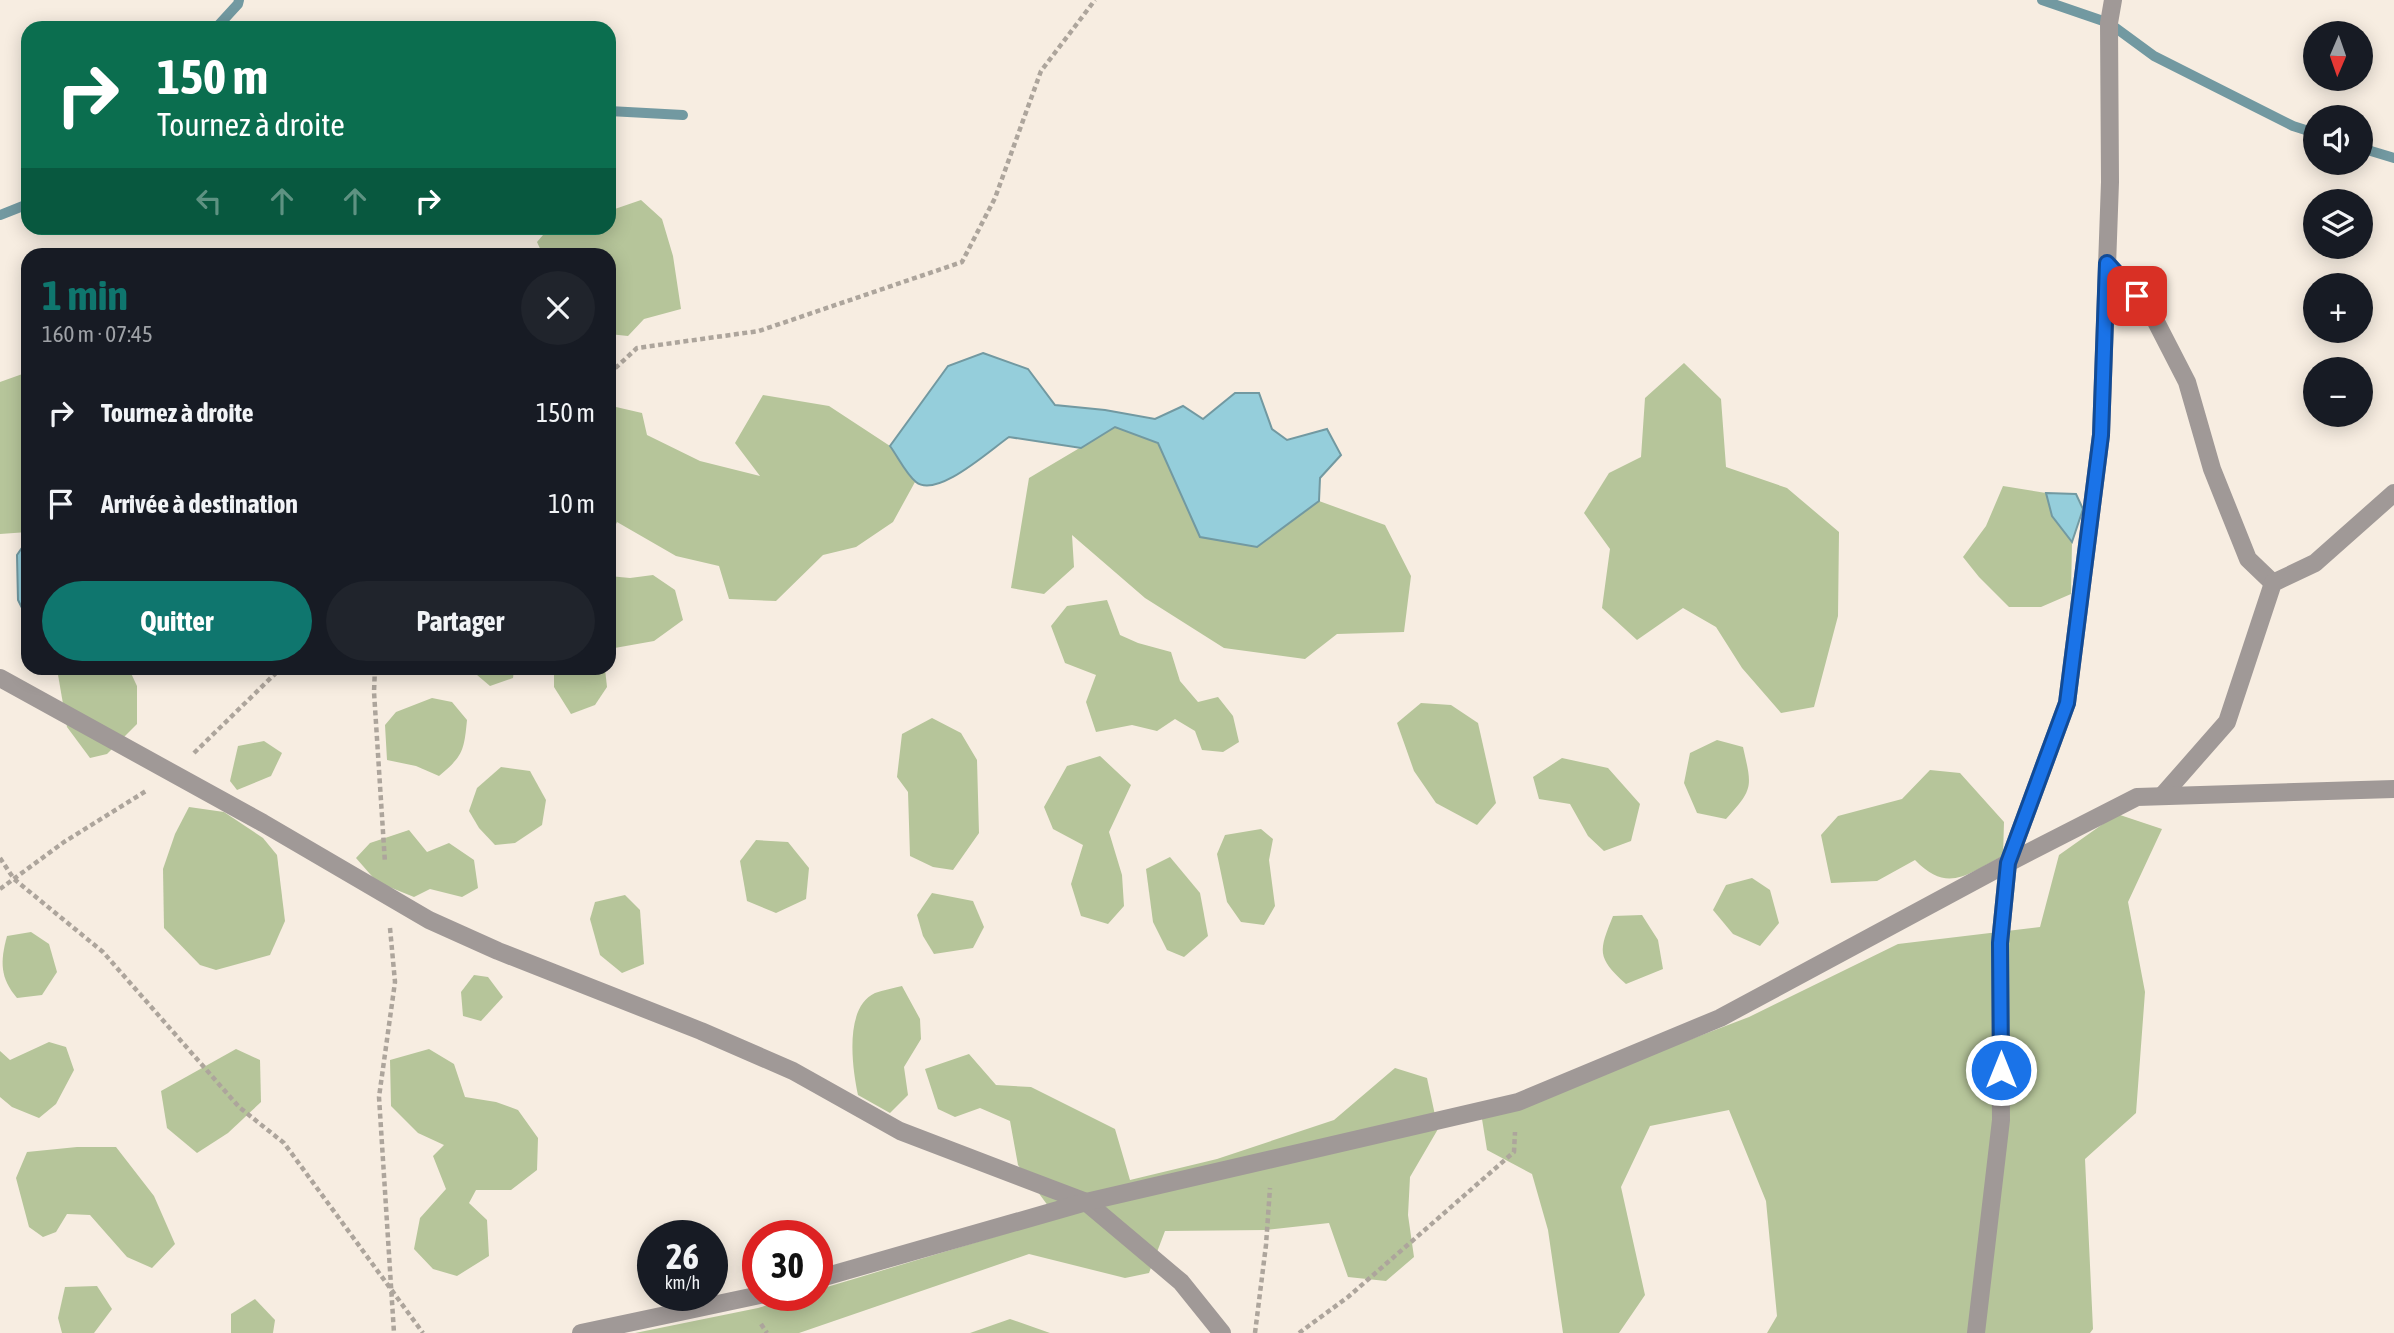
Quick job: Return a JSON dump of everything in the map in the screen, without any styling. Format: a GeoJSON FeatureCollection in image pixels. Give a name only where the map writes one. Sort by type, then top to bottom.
{"type":"FeatureCollection","features":[{"type":"Feature","properties":{"kind":"street"},"geometry":{"type":"LineString","coordinates":[[1976,1333],[2001,1121],[2000,943],[2008,863],[2067,703],[2101,435],[2110,182],[2109,23],[2113,0]]}},
{"type":"Feature","properties":{"kind":"street"},"geometry":{"type":"LineString","coordinates":[[2107,263],[2151,313],[2187,382],[2212,469],[2248,559],[2273,583]]}},
{"type":"Feature","properties":{"kind":"street"},"geometry":{"type":"LineString","coordinates":[[2162,796],[2227,722],[2273,583],[2315,563],[2394,493]]}},
{"type":"Feature","properties":{"kind":"street"},"geometry":{"type":"LineString","coordinates":[[0,678],[429,919],[498,951],[701,1031],[793,1072],[900,1131],[1086,1202],[1181,1282],[1222,1333]]}},
{"type":"Feature","properties":{"kind":"street"},"geometry":{"type":"LineString","coordinates":[[833,1274],[1086,1202],[1516,1103],[1720,1018],[2137,797],[2394,789]]}},
{"type":"Feature","properties":{"kind":"street"},"geometry":{"type":"LineString","coordinates":[[581,1333],[742,1299]]}},
{"type":"Feature","properties":{"kind":"path"},"geometry":{"type":"LineString","coordinates":[[616,368],[637,348],[759,331],[962,262],[995,198],[1041,71],[1095,0]]}},
{"type":"Feature","properties":{"kind":"path"},"geometry":{"type":"LineString","coordinates":[[375,675],[387,893],[395,982],[379,1097],[394,1333]]}},
{"type":"Feature","properties":{"kind":"path"},"geometry":{"type":"LineString","coordinates":[[0,858],[14,879],[103,952],[239,1107],[284,1143],[423,1333]]}},
{"type":"Feature","properties":{"kind":"path"},"geometry":{"type":"LineString","coordinates":[[1299,1333],[1349,1297],[1514,1152],[1516,1103]]}},
{"type":"Feature","properties":{"kind":"path"},"geometry":{"type":"LineString","coordinates":[[1255,1333],[1266,1245],[1272,1159]]}},
{"type":"Feature","properties":{"kind":"green space"},"geometry":{"type":"Polygon","coordinates":[[[641,200],[662,219],[673,256],[681,309],[644,319],[628,336],[616,335],[616,248],[540,248],[537,242],[543,235],[616,235],[616,209],[641,200]]]}},
{"type":"Feature","properties":{"kind":"green space"},"geometry":{"type":"Polygon","coordinates":[[[1684,363],[1721,399],[1726,467],[1787,488],[1839,532],[1838,616],[1814,707],[1781,713],[1742,668],[1716,627],[1683,608],[1637,640],[1602,608],[1610,549],[1584,513],[1609,473],[1641,457],[1645,398],[1684,363]]]}},
{"type":"Feature","properties":{"kind":"green space"},"geometry":{"type":"Polygon","coordinates":[[[21,374],[21,532],[0,534],[0,382],[21,374]]]}},
{"type":"Feature","properties":{"kind":"green space"},"geometry":{"type":"Polygon","coordinates":[[[763,395],[829,406],[890,446],[915,482],[893,522],[856,547],[823,555],[776,601],[729,599],[719,566],[676,556],[617,522],[616,524],[616,407],[642,413],[647,435],[700,461],[760,476],[735,443],[763,395]]]}},
{"type":"Feature","properties":{"kind":"green space"},"geometry":{"type":"Polygon","coordinates":[[[1115,427],[1158,443],[1200,537],[1257,547],[1319,501],[1385,525],[1411,576],[1404,632],[1337,634],[1305,659],[1224,648],[1145,598],[1072,535],[1074,567],[1044,594],[1011,588],[1029,478],[1115,427]]]}},
{"type":"Feature","properties":{"kind":"green space"},"geometry":{"type":"Polygon","coordinates":[[[2003,486],[2046,493],[2052,516],[2072,542],[2071,594],[2041,607],[2009,607],[1963,557],[1986,526],[2003,486]]]}},
{"type":"Feature","properties":{"kind":"green space"},"geometry":{"type":"Polygon","coordinates":[[[653,575],[675,590],[683,620],[654,641],[616,648],[616,577],[653,575]]]}},
{"type":"Feature","properties":{"kind":"green space"},"geometry":{"type":"Polygon","coordinates":[[[1107,600],[1120,635],[1171,652],[1180,681],[1198,702],[1218,697],[1233,716],[1239,742],[1223,752],[1202,750],[1195,731],[1175,719],[1157,731],[1132,725],[1096,732],[1086,702],[1096,675],[1065,663],[1051,626],[1067,606],[1107,600]]]}},
{"type":"Feature","properties":{"kind":"green space"},"geometry":{"type":"Polygon","coordinates":[[[58,675],[132,675],[137,686],[137,724],[107,754],[90,758],[67,727],[58,675]]]}},
{"type":"Feature","properties":{"kind":"green space"},"geometry":{"type":"Polygon","coordinates":[[[477,675],[513,675],[513,678],[490,686],[477,675]]]}},
{"type":"Feature","properties":{"kind":"green space"},"geometry":{"type":"Polygon","coordinates":[[[554,675],[606,675],[607,687],[595,705],[571,714],[554,687],[554,675]]]}},
{"type":"Feature","properties":{"kind":"green space"},"geometry":{"type":"Polygon","coordinates":[[[432,698],[452,702],[467,720],[465,739],[458,758],[439,776],[416,766],[387,760],[385,725],[396,712],[432,698]]]}},
{"type":"Feature","properties":{"kind":"green space"},"geometry":{"type":"Polygon","coordinates":[[[1421,703],[1451,705],[1478,723],[1496,803],[1477,825],[1436,803],[1414,771],[1397,723],[1421,703]]]}},
{"type":"Feature","properties":{"kind":"green space"},"geometry":{"type":"Polygon","coordinates":[[[932,718],[961,733],[977,760],[979,833],[953,870],[933,867],[910,856],[908,792],[897,777],[902,734],[932,718]]]}},
{"type":"Feature","properties":{"kind":"green space"},"geometry":{"type":"Polygon","coordinates":[[[1717,740],[1743,747],[1749,779],[1742,800],[1726,819],[1697,813],[1684,783],[1690,753],[1717,740]]]}},
{"type":"Feature","properties":{"kind":"green space"},"geometry":{"type":"Polygon","coordinates":[[[264,741],[282,753],[271,776],[237,790],[230,781],[238,746],[264,741]]]}},
{"type":"Feature","properties":{"kind":"green space"},"geometry":{"type":"Polygon","coordinates":[[[1100,756],[1131,785],[1109,832],[1122,875],[1124,906],[1108,924],[1081,916],[1071,884],[1083,845],[1053,829],[1044,807],[1067,766],[1100,756]]]}},
{"type":"Feature","properties":{"kind":"green space"},"geometry":{"type":"Polygon","coordinates":[[[1562,758],[1608,768],[1640,804],[1631,841],[1604,851],[1588,836],[1570,804],[1539,799],[1533,777],[1562,758]]]}},
{"type":"Feature","properties":{"kind":"green space"},"geometry":{"type":"Polygon","coordinates":[[[501,767],[530,771],[546,800],[542,825],[515,843],[495,845],[479,828],[469,811],[477,788],[501,767]]]}},
{"type":"Feature","properties":{"kind":"green space"},"geometry":{"type":"Polygon","coordinates":[[[1930,770],[1960,773],[2004,822],[2003,856],[1958,878],[1938,876],[1915,860],[1877,881],[1831,883],[1821,835],[1838,816],[1902,799],[1930,770]]]}},
{"type":"Feature","properties":{"kind":"green space"},"geometry":{"type":"Polygon","coordinates":[[[189,807],[224,812],[263,838],[277,855],[285,921],[270,955],[216,970],[200,965],[164,928],[163,869],[175,834],[189,807]]]}},
{"type":"Feature","properties":{"kind":"green space"},"geometry":{"type":"Polygon","coordinates":[[[2117,814],[2162,829],[2128,902],[2145,992],[2136,1113],[2085,1159],[2093,1329],[2090,1333],[1767,1333],[1777,1316],[1766,1201],[1729,1110],[1650,1126],[1621,1187],[1645,1295],[1619,1333],[1563,1333],[1548,1230],[1532,1174],[1487,1150],[1482,1119],[1749,1017],[1898,944],[2040,927],[2059,855],[2117,814]]]}},
{"type":"Feature","properties":{"kind":"green space"},"geometry":{"type":"Polygon","coordinates":[[[1261,829],[1273,839],[1269,860],[1275,906],[1264,925],[1241,922],[1227,902],[1217,854],[1225,835],[1261,829]]]}},
{"type":"Feature","properties":{"kind":"green space"},"geometry":{"type":"Polygon","coordinates":[[[409,830],[427,852],[449,843],[474,860],[478,888],[462,897],[430,889],[414,897],[377,882],[356,858],[370,843],[409,830]]]}},
{"type":"Feature","properties":{"kind":"green space"},"geometry":{"type":"Polygon","coordinates":[[[756,840],[788,842],[809,868],[806,899],[776,913],[747,901],[740,861],[756,840]]]}},
{"type":"Feature","properties":{"kind":"green space"},"geometry":{"type":"Polygon","coordinates":[[[1170,857],[1200,893],[1208,936],[1184,957],[1167,950],[1153,922],[1146,869],[1170,857]]]}},
{"type":"Feature","properties":{"kind":"green space"},"geometry":{"type":"Polygon","coordinates":[[[1752,878],[1770,890],[1779,923],[1760,946],[1733,934],[1713,910],[1726,885],[1752,878]]]}},
{"type":"Feature","properties":{"kind":"green space"},"geometry":{"type":"Polygon","coordinates":[[[932,893],[973,901],[984,927],[973,948],[934,954],[923,936],[917,915],[932,893]]]}},
{"type":"Feature","properties":{"kind":"green space"},"geometry":{"type":"Polygon","coordinates":[[[625,895],[640,910],[644,964],[622,973],[600,955],[590,919],[595,902],[625,895]]]}},
{"type":"Feature","properties":{"kind":"green space"},"geometry":{"type":"Polygon","coordinates":[[[1642,915],[1658,940],[1663,969],[1626,984],[1609,967],[1603,946],[1613,916],[1642,915]]]}},
{"type":"Feature","properties":{"kind":"green space"},"geometry":{"type":"Polygon","coordinates":[[[31,932],[49,944],[57,972],[42,995],[17,998],[7,984],[3,969],[5,945],[7,936],[31,932]]]}},
{"type":"Feature","properties":{"kind":"green space"},"geometry":{"type":"Polygon","coordinates":[[[474,975],[488,977],[503,997],[481,1021],[463,1016],[461,992],[474,975]]]}},
{"type":"Feature","properties":{"kind":"green space"},"geometry":{"type":"Polygon","coordinates":[[[902,986],[920,1019],[921,1039],[904,1067],[908,1095],[890,1113],[858,1095],[853,1054],[854,1024],[865,1000],[875,993],[902,986]]]}},
{"type":"Feature","properties":{"kind":"green space"},"geometry":{"type":"Polygon","coordinates":[[[49,1042],[66,1047],[74,1070],[56,1104],[39,1118],[12,1107],[0,1097],[0,1051],[10,1060],[49,1042]]]}},
{"type":"Feature","properties":{"kind":"green space"},"geometry":{"type":"Polygon","coordinates":[[[236,1049],[260,1060],[261,1102],[228,1133],[197,1153],[167,1128],[161,1091],[236,1049]]]}},
{"type":"Feature","properties":{"kind":"green space"},"geometry":{"type":"Polygon","coordinates":[[[429,1049],[454,1064],[465,1097],[496,1102],[518,1110],[538,1138],[537,1170],[511,1190],[476,1190],[469,1203],[487,1220],[489,1256],[457,1276],[433,1269],[414,1249],[420,1218],[446,1189],[433,1156],[444,1145],[418,1133],[391,1106],[390,1060],[429,1049]]]}},
{"type":"Feature","properties":{"kind":"green space"},"geometry":{"type":"Polygon","coordinates":[[[969,1054],[996,1085],[1031,1087],[1115,1129],[1130,1180],[1217,1159],[1334,1120],[1395,1068],[1427,1078],[1438,1129],[1410,1177],[1408,1215],[1414,1257],[1386,1281],[1348,1277],[1329,1223],[1266,1230],[1165,1231],[1149,1273],[1125,1278],[1029,1254],[799,1333],[635,1333],[743,1311],[833,1311],[833,1285],[1057,1218],[1018,1165],[1010,1121],[980,1108],[955,1117],[938,1109],[925,1069],[969,1054]]]}},
{"type":"Feature","properties":{"kind":"green space"},"geometry":{"type":"Polygon","coordinates":[[[77,1147],[116,1147],[154,1196],[175,1244],[152,1268],[127,1257],[90,1215],[67,1214],[56,1232],[43,1237],[29,1227],[16,1178],[27,1152],[77,1147]]]}},
{"type":"Feature","properties":{"kind":"green space"},"geometry":{"type":"Polygon","coordinates":[[[97,1286],[112,1309],[94,1333],[62,1333],[58,1318],[65,1287],[97,1286]]]}},
{"type":"Feature","properties":{"kind":"green space"},"geometry":{"type":"Polygon","coordinates":[[[255,1299],[275,1320],[273,1333],[231,1333],[231,1314],[255,1299]]]}},
{"type":"Feature","properties":{"kind":"green space"},"geometry":{"type":"Polygon","coordinates":[[[1010,1319],[1050,1333],[970,1333],[1010,1319]]]}},
{"type":"Feature","properties":{"kind":"water"},"geometry":{"type":"Polygon","coordinates":[[[983,353],[1028,369],[1055,405],[1155,419],[1183,406],[1203,419],[1235,393],[1259,393],[1272,429],[1287,440],[1327,429],[1341,455],[1320,478],[1319,501],[1257,547],[1200,537],[1158,443],[1115,427],[1081,448],[1009,437],[950,479],[937,484],[925,485],[916,482],[890,446],[948,366],[983,353]]]}},
{"type":"Feature","properties":{"kind":"water"},"geometry":{"type":"Polygon","coordinates":[[[2046,493],[2076,494],[2083,509],[2072,542],[2052,516],[2046,493]]]}},
{"type":"Feature","properties":{"kind":"water"},"geometry":{"type":"Polygon","coordinates":[[[21,549],[21,606],[18,600],[17,555],[21,549]]]}},
{"type":"Feature","properties":{"kind":"waterway"},"geometry":{"type":"LineString","coordinates":[[222,21],[239,0]]}},
{"type":"Feature","properties":{"kind":"waterway"},"geometry":{"type":"LineString","coordinates":[[2042,0],[2109,23],[2154,56],[2303,129]]}},
{"type":"Feature","properties":{"kind":"waterway"},"geometry":{"type":"LineString","coordinates":[[616,111],[683,115]]}},
{"type":"Feature","properties":{"kind":"waterway"},"geometry":{"type":"LineString","coordinates":[[2373,152],[2394,158]]}},
{"type":"Feature","properties":{"kind":"waterway"},"geometry":{"type":"LineString","coordinates":[[0,215],[21,207]]}},
{"type":"Feature","properties":{"kind":"route"},"geometry":{"type":"LineString","coordinates":[[2001,1070],[2000,943],[2008,863],[2067,703],[2101,435],[2107,263],[2137,296]]}}]}
